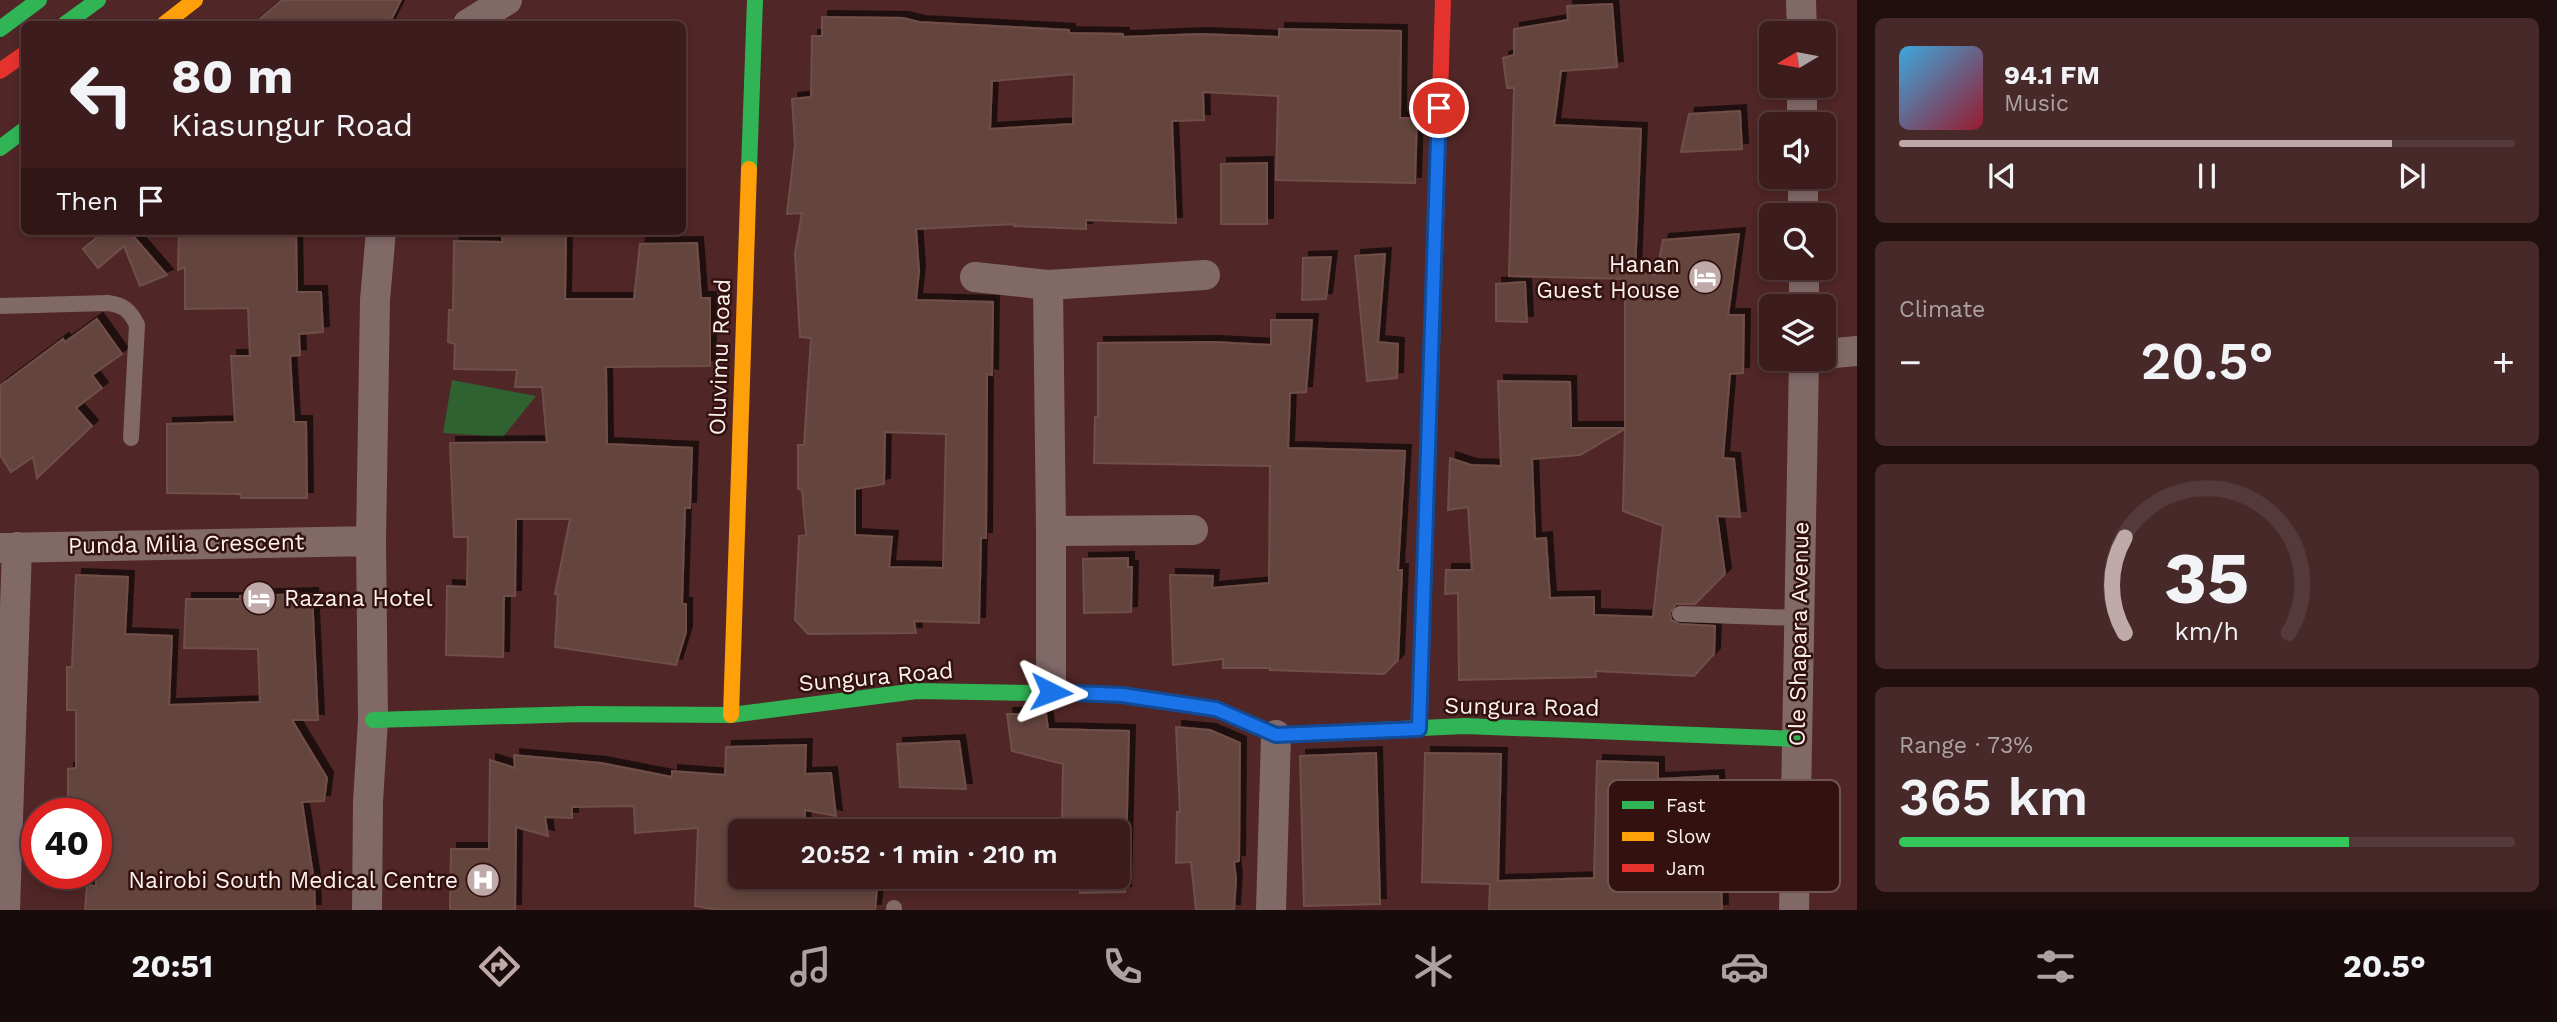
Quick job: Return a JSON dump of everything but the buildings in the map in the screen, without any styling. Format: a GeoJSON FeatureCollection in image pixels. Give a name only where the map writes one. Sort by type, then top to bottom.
{"type":"FeatureCollection","features":[{"type":"Feature","properties":{"kind":"main road"},"geometry":{"type":"LineString","coordinates":[[0,29],[39,0]]}},
{"type":"Feature","properties":{"kind":"main road"},"geometry":{"type":"LineString","coordinates":[[69,21],[98,0]]}},
{"type":"Feature","properties":{"kind":"main road"},"geometry":{"type":"LineString","coordinates":[[168,21],[195,0]]}},
{"type":"Feature","properties":{"kind":"main road","name":"Oluvimu Road"},"geometry":{"type":"LineString","coordinates":[[731,715],[755,0]]}},
{"type":"Feature","properties":{"kind":"main road"},"geometry":{"type":"LineString","coordinates":[[1419,729],[1443,0]]}},
{"type":"Feature","properties":{"kind":"main road"},"geometry":{"type":"LineString","coordinates":[[0,71],[21,56]]}},
{"type":"Feature","properties":{"kind":"main road"},"geometry":{"type":"LineString","coordinates":[[0,148],[21,132]]}},
{"type":"Feature","properties":{"kind":"main road","name":"Sungura Road"},"geometry":{"type":"LineString","coordinates":[[373,720],[582,714],[731,715],[917,691],[1051,692],[1122,695],[1216,709],[1276,735],[1465,726],[1797,739]]}},
{"type":"Feature","properties":{"kind":"street"},"geometry":{"type":"LineString","coordinates":[[473,21],[506,0]]}},
{"type":"Feature","properties":{"kind":"street"},"geometry":{"type":"LineString","coordinates":[[1801,0],[1802,21]]}},
{"type":"Feature","properties":{"kind":"street"},"geometry":{"type":"LineString","coordinates":[[367,910],[368,802],[373,720],[371,541],[375,300],[381,235]]}},
{"type":"Feature","properties":{"kind":"street"},"geometry":{"type":"LineString","coordinates":[[975,277],[1048,285],[1205,275]]}},
{"type":"Feature","properties":{"kind":"street"},"geometry":{"type":"LineString","coordinates":[[1048,285],[1051,692]]}},
{"type":"Feature","properties":{"kind":"street"},"geometry":{"type":"LineString","coordinates":[[1836,353],[1857,351]]}},
{"type":"Feature","properties":{"kind":"street","name":"Ole Shapara Avenue"},"geometry":{"type":"LineString","coordinates":[[1796,780],[1804,371]]}},
{"type":"Feature","properties":{"kind":"street"},"geometry":{"type":"LineString","coordinates":[[1051,531],[1193,530]]}},
{"type":"Feature","properties":{"kind":"street","name":"Punda Milia Crescent"},"geometry":{"type":"LineString","coordinates":[[8,547],[371,541]]}},
{"type":"Feature","properties":{"kind":"street"},"geometry":{"type":"LineString","coordinates":[[5,910],[8,547]]}},
{"type":"Feature","properties":{"kind":"street"},"geometry":{"type":"LineString","coordinates":[[1270,910],[1276,735]]}},
{"type":"Feature","properties":{"kind":"street","name":"Ole Shapara Avenue"},"geometry":{"type":"LineString","coordinates":[[1794,892],[1794,910]]}},
{"type":"Feature","properties":{"kind":"lane"},"geometry":{"type":"LineString","coordinates":[[0,306],[108,303],[121,305],[131,314],[137,325],[131,438]]}},
{"type":"Feature","properties":{"kind":"lane"},"geometry":{"type":"LineString","coordinates":[[1680,614],[1798,618]]}},
{"type":"Feature","properties":{"kind":"green space"},"geometry":{"type":"Polygon","coordinates":[[[452,380],[536,396],[503,437],[443,433],[452,380]]]}},
{"type":"Feature","properties":{"kind":"traffic: fast"},"geometry":{"type":"LineString","coordinates":[[0,29],[39,0]]}},
{"type":"Feature","properties":{"kind":"traffic: fast"},"geometry":{"type":"LineString","coordinates":[[69,21],[98,0]]}},
{"type":"Feature","properties":{"kind":"traffic: fast"},"geometry":{"type":"LineString","coordinates":[[749,169],[755,0]]}},
{"type":"Feature","properties":{"kind":"traffic: fast"},"geometry":{"type":"LineString","coordinates":[[0,148],[21,132]]}},
{"type":"Feature","properties":{"kind":"traffic: fast"},"geometry":{"type":"LineString","coordinates":[[1419,729],[1435,256]]}},
{"type":"Feature","properties":{"kind":"traffic: fast"},"geometry":{"type":"LineString","coordinates":[[373,720],[582,714],[731,715],[917,691],[1093,694]]}},
{"type":"Feature","properties":{"kind":"traffic: fast"},"geometry":{"type":"LineString","coordinates":[[1356,731],[1465,726],[1797,739]]}},
{"type":"Feature","properties":{"kind":"traffic: slow"},"geometry":{"type":"LineString","coordinates":[[168,21],[195,0]]}},
{"type":"Feature","properties":{"kind":"traffic: slow"},"geometry":{"type":"LineString","coordinates":[[731,715],[749,169]]}},
{"type":"Feature","properties":{"kind":"traffic: jam"},"geometry":{"type":"LineString","coordinates":[[1435,256],[1443,0]]}},
{"type":"Feature","properties":{"kind":"traffic: jam"},"geometry":{"type":"LineString","coordinates":[[0,71],[21,56]]}},
{"type":"Feature","properties":{"kind":"traffic: jam"},"geometry":{"type":"LineString","coordinates":[[1093,694],[1122,695],[1216,709],[1276,735],[1356,731]]}},
{"type":"Feature","properties":{"kind":"place","name":"Hanan Guest House"},"geometry":{"type":"Point","coordinates":[1705,277]}},
{"type":"Feature","properties":{"kind":"place","name":"Razana Hotel"},"geometry":{"type":"Point","coordinates":[259,598]}},
{"type":"Feature","properties":{"kind":"place","name":"Nairobi South Medical Centre"},"geometry":{"type":"Point","coordinates":[483,880]}},
{"type":"Feature","properties":{"kind":"route"},"geometry":{"type":"LineString","coordinates":[[1051,692],[1122,695],[1216,709],[1276,735],[1419,729],[1439,108]]}}]}
